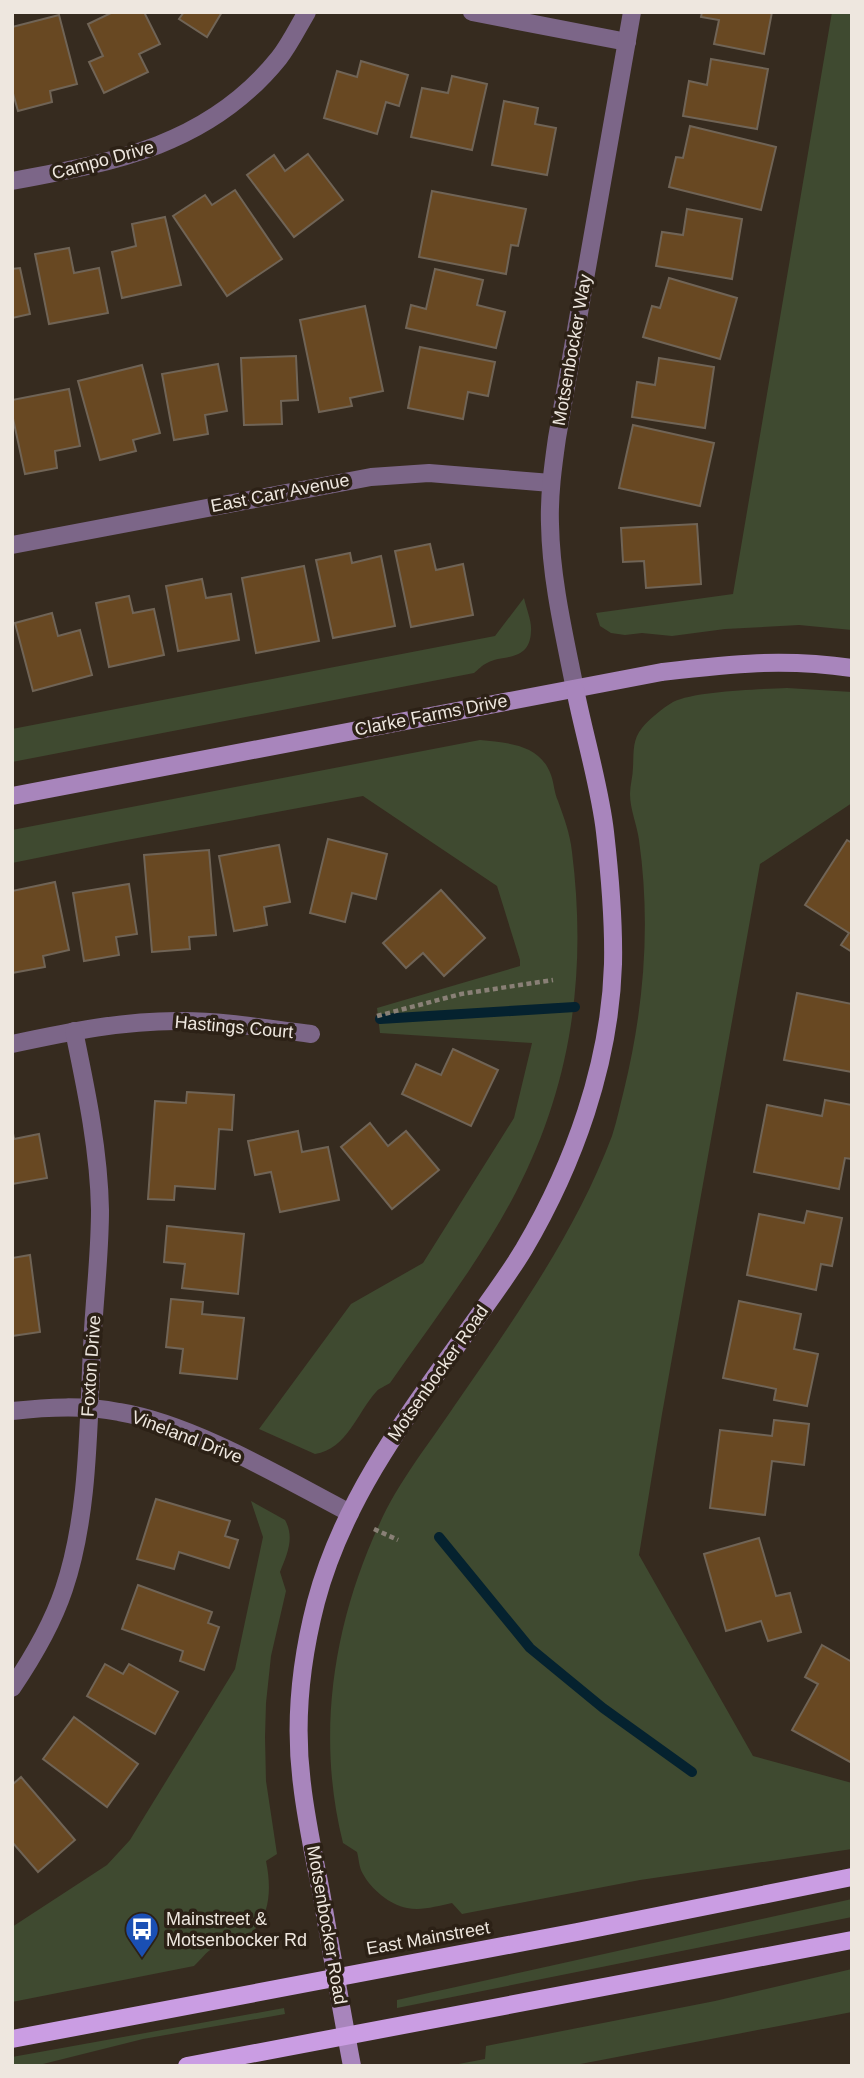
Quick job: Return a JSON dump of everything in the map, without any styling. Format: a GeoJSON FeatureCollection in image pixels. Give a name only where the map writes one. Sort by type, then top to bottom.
{"type":"FeatureCollection","features":[{"type":"Feature","properties":{"kind":"main road","name":"East Mainstreet"},"geometry":{"type":"LineString","coordinates":[[12,2039],[578,1932],[852,1877]]}},
{"type":"Feature","properties":{"kind":"main road"},"geometry":{"type":"LineString","coordinates":[[187,2066],[852,1940]]}},
{"type":"Feature","properties":{"kind":"street","name":"Campo Drive"},"geometry":{"type":"LineString","coordinates":[[12,181],[94,166],[130,156],[152,149],[205,124],[248,92],[267,72],[281,56],[307,12]]}},
{"type":"Feature","properties":{"kind":"street"},"geometry":{"type":"LineString","coordinates":[[472,12],[627,42]]}},
{"type":"Feature","properties":{"kind":"street","name":"Motsenbocker Way"},"geometry":{"type":"LineString","coordinates":[[575,689],[554,574],[550,520],[551,483],[556,438],[632,12]]}},
{"type":"Feature","properties":{"kind":"street","name":"East Carr Avenue"},"geometry":{"type":"LineString","coordinates":[[12,545],[371,477],[429,473],[551,483]]}},
{"type":"Feature","properties":{"kind":"street","name":"Clarke Farms Drive"},"geometry":{"type":"LineString","coordinates":[[12,796],[662,672],[740,663],[793,662],[852,668]]}},
{"type":"Feature","properties":{"kind":"street","name":"Motsenbocker Road"},"geometry":{"type":"LineString","coordinates":[[352,2066],[301,1783],[299,1706],[303,1671],[316,1601],[331,1555],[350,1513],[386,1446],[523,1251],[559,1183],[589,1101],[604,1041],[613,969],[612,910],[605,828],[575,689]]}},
{"type":"Feature","properties":{"kind":"street","name":"Hastings Court"},"geometry":{"type":"LineString","coordinates":[[12,1044],[115,1025],[185,1020],[311,1034]]}},
{"type":"Feature","properties":{"kind":"street","name":"Foxton Drive"},"geometry":{"type":"LineString","coordinates":[[12,1688],[47,1630],[67,1578],[81,1506],[99,1241],[99,1198],[85,1086],[74,1031]]}},
{"type":"Feature","properties":{"kind":"street","name":"Vineland Drive"},"geometry":{"type":"LineString","coordinates":[[12,1411],[42,1407],[89,1408],[145,1417],[209,1442],[350,1513]]}},
{"type":"Feature","properties":{"kind":"path"},"geometry":{"type":"LineString","coordinates":[[377,1016],[461,994],[554,980]]}},
{"type":"Feature","properties":{"kind":"path"},"geometry":{"type":"LineString","coordinates":[[374,1529],[398,1540]]}},
{"type":"Feature","properties":{"kind":"green space"},"geometry":{"type":"Polygon","coordinates":[[[832,12],[852,12],[852,630],[799,625],[725,629],[672,636],[611,633],[600,626],[596,613],[733,594],[832,12]]]}},
{"type":"Feature","properties":{"kind":"green space"},"geometry":{"type":"Polygon","coordinates":[[[524,598],[531,627],[526,648],[514,656],[493,660],[474,673],[12,762],[12,729],[495,636],[524,598]]]}},
{"type":"Feature","properties":{"kind":"green space"},"geometry":{"type":"Polygon","coordinates":[[[787,688],[852,692],[852,803],[760,864],[639,1555],[753,1756],[852,1783],[852,1849],[640,1880],[462,1914],[452,1903],[430,1908],[407,1908],[382,1896],[362,1872],[357,1852],[343,1843],[335,1803],[330,1721],[340,1641],[350,1601],[363,1563],[395,1494],[542,1275],[580,1207],[612,1136],[631,1059],[644,966],[643,871],[630,794],[637,737],[656,714],[683,698],[728,691],[787,688]]]}},
{"type":"Feature","properties":{"kind":"green space"},"geometry":{"type":"Polygon","coordinates":[[[480,740],[522,747],[539,757],[551,775],[568,832],[576,897],[576,984],[562,1069],[535,1151],[488,1242],[390,1383],[379,1389],[369,1400],[343,1438],[326,1451],[315,1454],[259,1429],[351,1304],[423,1263],[514,1118],[532,1043],[380,1033],[377,1008],[520,966],[497,886],[363,796],[12,863],[12,830],[480,740]]]}},
{"type":"Feature","properties":{"kind":"green space"},"geometry":{"type":"Polygon","coordinates":[[[251,1501],[285,1520],[290,1540],[280,1572],[286,1591],[271,1656],[266,1703],[266,1781],[277,1854],[266,1861],[269,1895],[264,1916],[251,1933],[238,1942],[211,1949],[194,1966],[12,2002],[12,1927],[107,1865],[130,1840],[235,1669],[263,1537],[251,1501]]]}},
{"type":"Feature","properties":{"kind":"green space"},"geometry":{"type":"Polygon","coordinates":[[[852,1899],[852,1917],[397,2008],[397,2000],[852,1899]]]}},
{"type":"Feature","properties":{"kind":"green space"},"geometry":{"type":"Polygon","coordinates":[[[852,1969],[852,2012],[570,2066],[448,2066],[485,2059],[486,2046],[715,2001],[852,1969]]]}},
{"type":"Feature","properties":{"kind":"green space"},"geometry":{"type":"Polygon","coordinates":[[[284,2008],[285,2014],[143,2039],[35,2066],[12,2066],[12,2057],[284,2008]]]}},
{"type":"Feature","properties":{"kind":"building"},"geometry":{"type":"Polygon","coordinates":[[[113,12],[144,12],[160,44],[139,54],[148,72],[104,93],[89,62],[103,56],[88,24],[113,12]]]}},
{"type":"Feature","properties":{"kind":"building"},"geometry":{"type":"Polygon","coordinates":[[[184,12],[222,12],[207,37],[179,19],[184,12]]]}},
{"type":"Feature","properties":{"kind":"building"},"geometry":{"type":"Polygon","coordinates":[[[702,12],[772,12],[764,54],[714,44],[719,20],[701,17],[702,12]]]}},
{"type":"Feature","properties":{"kind":"building"},"geometry":{"type":"Polygon","coordinates":[[[59,15],[77,84],[50,91],[52,102],[18,111],[12,90],[12,27],[59,15]]]}},
{"type":"Feature","properties":{"kind":"building"},"geometry":{"type":"Polygon","coordinates":[[[711,59],[768,69],[757,129],[683,116],[689,81],[707,85],[711,59]]]}},
{"type":"Feature","properties":{"kind":"building"},"geometry":{"type":"Polygon","coordinates":[[[361,61],[408,75],[399,106],[386,102],[377,134],[324,118],[337,71],[357,77],[361,61]]]}},
{"type":"Feature","properties":{"kind":"building"},"geometry":{"type":"Polygon","coordinates":[[[452,76],[487,84],[472,150],[411,137],[422,88],[448,93],[452,76]]]}},
{"type":"Feature","properties":{"kind":"building"},"geometry":{"type":"Polygon","coordinates":[[[504,101],[538,108],[535,124],[556,128],[547,175],[492,165],[504,101]]]}},
{"type":"Feature","properties":{"kind":"building"},"geometry":{"type":"Polygon","coordinates":[[[690,126],[776,147],[761,210],[669,187],[676,157],[683,158],[690,126]]]}},
{"type":"Feature","properties":{"kind":"building"},"geometry":{"type":"Polygon","coordinates":[[[308,154],[343,200],[294,237],[247,175],[274,155],[285,171],[308,154]]]}},
{"type":"Feature","properties":{"kind":"building"},"geometry":{"type":"Polygon","coordinates":[[[235,190],[282,259],[227,296],[173,216],[205,195],[212,205],[235,190]]]}},
{"type":"Feature","properties":{"kind":"building"},"geometry":{"type":"Polygon","coordinates":[[[432,191],[526,209],[518,246],[511,245],[506,274],[419,257],[432,191]]]}},
{"type":"Feature","properties":{"kind":"building"},"geometry":{"type":"Polygon","coordinates":[[[687,209],[742,219],[732,279],[656,266],[662,232],[683,235],[687,209]]]}},
{"type":"Feature","properties":{"kind":"building"},"geometry":{"type":"Polygon","coordinates":[[[165,217],[181,285],[122,298],[112,252],[136,246],[132,224],[165,217]]]}},
{"type":"Feature","properties":{"kind":"building"},"geometry":{"type":"Polygon","coordinates":[[[69,248],[74,273],[99,268],[108,313],[49,324],[35,254],[69,248]]]}},
{"type":"Feature","properties":{"kind":"building"},"geometry":{"type":"Polygon","coordinates":[[[20,268],[30,314],[12,318],[12,269],[20,268]]]}},
{"type":"Feature","properties":{"kind":"building"},"geometry":{"type":"Polygon","coordinates":[[[435,269],[483,280],[477,305],[505,312],[496,348],[406,328],[411,305],[426,309],[435,269]]]}},
{"type":"Feature","properties":{"kind":"building"},"geometry":{"type":"Polygon","coordinates":[[[669,278],[737,298],[720,359],[643,337],[652,306],[660,308],[669,278]]]}},
{"type":"Feature","properties":{"kind":"building"},"geometry":{"type":"Polygon","coordinates":[[[365,306],[383,391],[350,398],[352,406],[319,412],[300,320],[365,306]]]}},
{"type":"Feature","properties":{"kind":"building"},"geometry":{"type":"Polygon","coordinates":[[[420,347],[495,362],[488,396],[468,392],[463,419],[408,408],[420,347]]]}},
{"type":"Feature","properties":{"kind":"building"},"geometry":{"type":"Polygon","coordinates":[[[296,356],[298,400],[281,401],[282,424],[244,425],[241,358],[296,356]]]}},
{"type":"Feature","properties":{"kind":"building"},"geometry":{"type":"Polygon","coordinates":[[[659,358],[714,367],[705,428],[632,417],[637,382],[655,385],[659,358]]]}},
{"type":"Feature","properties":{"kind":"building"},"geometry":{"type":"Polygon","coordinates":[[[218,364],[227,411],[205,415],[208,434],[174,440],[162,374],[218,364]]]}},
{"type":"Feature","properties":{"kind":"building"},"geometry":{"type":"Polygon","coordinates":[[[142,365],[160,433],[133,440],[136,451],[100,460],[78,381],[142,365]]]}},
{"type":"Feature","properties":{"kind":"building"},"geometry":{"type":"Polygon","coordinates":[[[69,389],[80,446],[55,451],[57,468],[25,474],[12,414],[12,400],[69,389]]]}},
{"type":"Feature","properties":{"kind":"building"},"geometry":{"type":"Polygon","coordinates":[[[633,425],[714,443],[700,506],[619,488],[633,425]]]}},
{"type":"Feature","properties":{"kind":"building"},"geometry":{"type":"Polygon","coordinates":[[[697,524],[701,584],[646,588],[644,561],[623,562],[621,528],[697,524]]]}},
{"type":"Feature","properties":{"kind":"building"},"geometry":{"type":"Polygon","coordinates":[[[430,544],[436,570],[463,564],[473,615],[411,627],[395,551],[430,544]]]}},
{"type":"Feature","properties":{"kind":"building"},"geometry":{"type":"Polygon","coordinates":[[[350,553],[352,563],[381,556],[395,626],[333,638],[316,560],[350,553]]]}},
{"type":"Feature","properties":{"kind":"building"},"geometry":{"type":"Polygon","coordinates":[[[304,566],[319,641],[256,653],[242,578],[304,566]]]}},
{"type":"Feature","properties":{"kind":"building"},"geometry":{"type":"Polygon","coordinates":[[[202,579],[206,598],[231,594],[239,640],[178,651],[166,586],[202,579]]]}},
{"type":"Feature","properties":{"kind":"building"},"geometry":{"type":"Polygon","coordinates":[[[129,596],[133,613],[154,609],[164,655],[109,667],[96,603],[129,596]]]}},
{"type":"Feature","properties":{"kind":"building"},"geometry":{"type":"Polygon","coordinates":[[[52,613],[58,636],[80,630],[92,675],[33,691],[15,623],[52,613]]]}},
{"type":"Feature","properties":{"kind":"building"},"geometry":{"type":"Polygon","coordinates":[[[328,839],[387,854],[376,899],[352,893],[345,922],[310,913],[328,839]]]}},
{"type":"Feature","properties":{"kind":"building"},"geometry":{"type":"Polygon","coordinates":[[[847,840],[852,843],[852,952],[841,945],[849,933],[805,905],[847,840]]]}},
{"type":"Feature","properties":{"kind":"building"},"geometry":{"type":"Polygon","coordinates":[[[279,845],[290,902],[264,907],[267,925],[234,931],[219,856],[279,845]]]}},
{"type":"Feature","properties":{"kind":"building"},"geometry":{"type":"Polygon","coordinates":[[[209,850],[216,935],[189,937],[190,949],[152,952],[144,855],[209,850]]]}},
{"type":"Feature","properties":{"kind":"building"},"geometry":{"type":"Polygon","coordinates":[[[55,882],[69,950],[43,956],[45,967],[12,973],[12,891],[55,882]]]}},
{"type":"Feature","properties":{"kind":"building"},"geometry":{"type":"Polygon","coordinates":[[[129,884],[137,934],[116,937],[119,955],[84,961],[73,893],[129,884]]]}},
{"type":"Feature","properties":{"kind":"building"},"geometry":{"type":"Polygon","coordinates":[[[441,890],[485,938],[444,976],[423,953],[406,968],[383,943],[441,890]]]}},
{"type":"Feature","properties":{"kind":"building"},"geometry":{"type":"Polygon","coordinates":[[[797,993],[852,1004],[852,1072],[784,1060],[797,993]]]}},
{"type":"Feature","properties":{"kind":"building"},"geometry":{"type":"Polygon","coordinates":[[[453,1049],[498,1070],[471,1126],[402,1094],[416,1064],[441,1075],[453,1049]]]}},
{"type":"Feature","properties":{"kind":"building"},"geometry":{"type":"Polygon","coordinates":[[[187,1092],[234,1095],[232,1130],[219,1129],[215,1189],[175,1186],[174,1200],[148,1199],[155,1101],[186,1103],[187,1092]]]}},
{"type":"Feature","properties":{"kind":"building"},"geometry":{"type":"Polygon","coordinates":[[[825,1100],[852,1105],[852,1159],[845,1158],[839,1189],[754,1172],[767,1105],[822,1116],[825,1100]]]}},
{"type":"Feature","properties":{"kind":"building"},"geometry":{"type":"Polygon","coordinates":[[[370,1123],[388,1146],[406,1131],[439,1170],[392,1209],[341,1147],[370,1123]]]}},
{"type":"Feature","properties":{"kind":"building"},"geometry":{"type":"Polygon","coordinates":[[[12,1128],[14,1139],[39,1134],[47,1178],[12,1184],[12,1128]]]}},
{"type":"Feature","properties":{"kind":"building"},"geometry":{"type":"Polygon","coordinates":[[[298,1131],[302,1152],[328,1147],[339,1200],[280,1212],[271,1172],[255,1175],[248,1141],[298,1131]]]}},
{"type":"Feature","properties":{"kind":"building"},"geometry":{"type":"Polygon","coordinates":[[[807,1211],[842,1218],[832,1266],[821,1264],[816,1290],[747,1275],[759,1214],[804,1223],[807,1211]]]}},
{"type":"Feature","properties":{"kind":"building"},"geometry":{"type":"Polygon","coordinates":[[[167,1226],[244,1234],[238,1294],[182,1288],[185,1264],[164,1262],[167,1226]]]}},
{"type":"Feature","properties":{"kind":"building"},"geometry":{"type":"Polygon","coordinates":[[[30,1255],[40,1332],[12,1336],[12,1258],[30,1255]]]}},
{"type":"Feature","properties":{"kind":"building"},"geometry":{"type":"Polygon","coordinates":[[[171,1299],[203,1302],[202,1314],[244,1318],[237,1379],[180,1373],[183,1349],[166,1347],[171,1299]]]}},
{"type":"Feature","properties":{"kind":"building"},"geometry":{"type":"Polygon","coordinates":[[[739,1301],[801,1314],[794,1349],[818,1354],[807,1406],[774,1400],[776,1389],[723,1378],[739,1301]]]}},
{"type":"Feature","properties":{"kind":"building"},"geometry":{"type":"Polygon","coordinates":[[[774,1420],[809,1424],[804,1465],[772,1461],[765,1515],[710,1508],[720,1430],[772,1436],[774,1420]]]}},
{"type":"Feature","properties":{"kind":"building"},"geometry":{"type":"Polygon","coordinates":[[[156,1499],[230,1521],[225,1536],[238,1540],[229,1568],[179,1552],[174,1569],[137,1559],[156,1499]]]}},
{"type":"Feature","properties":{"kind":"building"},"geometry":{"type":"Polygon","coordinates":[[[759,1538],[776,1596],[790,1593],[801,1632],[768,1641],[761,1621],[726,1631],[704,1554],[759,1538]]]}},
{"type":"Feature","properties":{"kind":"building"},"geometry":{"type":"Polygon","coordinates":[[[138,1585],[212,1612],[208,1623],[219,1627],[204,1670],[180,1661],[183,1651],[122,1629],[138,1585]]]}},
{"type":"Feature","properties":{"kind":"building"},"geometry":{"type":"Polygon","coordinates":[[[822,1645],[852,1662],[852,1763],[792,1730],[818,1684],[805,1677],[822,1645]]]}},
{"type":"Feature","properties":{"kind":"building"},"geometry":{"type":"Polygon","coordinates":[[[105,1664],[123,1674],[129,1664],[178,1692],[155,1734],[87,1696],[105,1664]]]}},
{"type":"Feature","properties":{"kind":"building"},"geometry":{"type":"Polygon","coordinates":[[[74,1717],[138,1764],[107,1807],[43,1759],[74,1717]]]}},
{"type":"Feature","properties":{"kind":"building"},"geometry":{"type":"Polygon","coordinates":[[[21,1777],[75,1840],[38,1872],[12,1842],[12,1785],[21,1777]]]}},
{"type":"Feature","properties":{"kind":"waterway"},"geometry":{"type":"LineString","coordinates":[[380,1019],[575,1007]]}},
{"type":"Feature","properties":{"kind":"waterway"},"geometry":{"type":"LineString","coordinates":[[439,1537],[530,1648],[603,1708],[692,1772]]}},
{"type":"Feature","properties":{"kind":"place","name":"Mainstreet & Motsenbocker Rd"},"geometry":{"type":"Point","coordinates":[142,1959]}}]}
